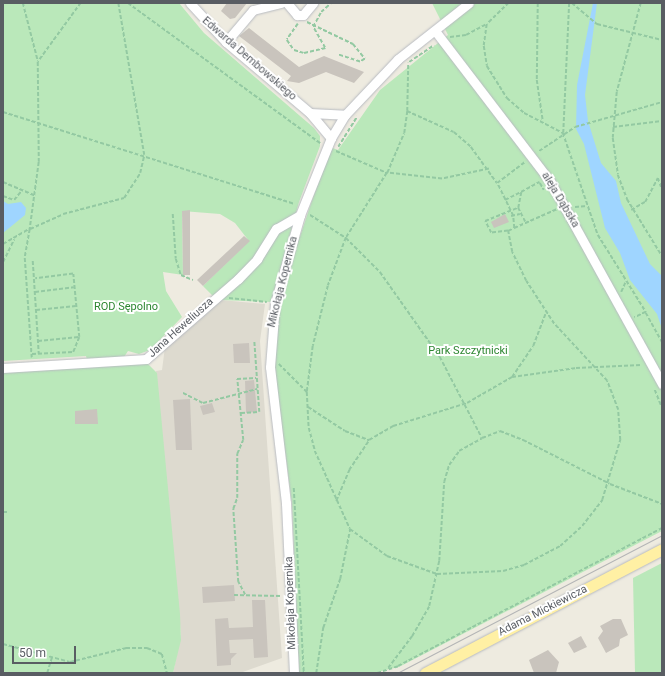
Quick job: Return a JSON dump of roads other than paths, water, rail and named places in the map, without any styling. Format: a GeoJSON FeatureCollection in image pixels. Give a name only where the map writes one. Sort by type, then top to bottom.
{"type":"FeatureCollection","features":[{"type":"Feature","properties":{"kind":"main road","name":"Adama Mickiewicza"},"geometry":{"type":"LineString","coordinates":[[425,673],[662,549]]}},
{"type":"Feature","properties":{"kind":"street","name":"Edwarda Dembowskiego"},"geometry":{"type":"LineString","coordinates":[[190,3],[226,42],[310,113],[331,138]]}},
{"type":"Feature","properties":{"kind":"street"},"geometry":{"type":"LineString","coordinates":[[226,42],[253,10],[263,4],[281,3]]}},
{"type":"Feature","properties":{"kind":"street"},"geometry":{"type":"LineString","coordinates":[[288,3],[297,15],[303,15],[312,3]]}},
{"type":"Feature","properties":{"kind":"street","name":"Mikołaja Kopernika"},"geometry":{"type":"LineString","coordinates":[[294,673],[286,503],[270,367],[275,303],[305,210],[331,149],[331,138],[345,115],[388,68],[428,38],[438,35],[469,3]]}},
{"type":"Feature","properties":{"kind":"street","name":"aleja Dąbska"},"geometry":{"type":"LineString","coordinates":[[438,35],[566,208],[629,321],[646,364],[662,384]]}},
{"type":"Feature","properties":{"kind":"street"},"geometry":{"type":"LineString","coordinates":[[310,113],[345,115]]}},
{"type":"Feature","properties":{"kind":"street","name":"Jana Heweliusza"},"geometry":{"type":"LineString","coordinates":[[3,368],[146,359],[257,259],[276,229],[305,210]]}},
{"type":"Feature","properties":{"kind":"water"},"geometry":{"type":"Polygon","coordinates":[[[593,3],[597,3],[585,95],[588,121],[601,163],[616,181],[621,203],[650,264],[662,276],[662,329],[657,314],[630,280],[620,253],[605,228],[584,144],[576,129],[577,85],[593,3]]]}},
{"type":"Feature","properties":{"kind":"water"},"geometry":{"type":"Polygon","coordinates":[[[3,201],[8,204],[21,202],[26,208],[25,215],[3,233],[3,201]]]}},
{"type":"Feature","properties":{"kind":"tram line"},"geometry":{"type":"LineString","coordinates":[[397,673],[662,535]]}},
{"type":"Feature","properties":{"kind":"park label","name":"ROD Sępolno"},"geometry":{"type":"Point","coordinates":[126,307]}},
{"type":"Feature","properties":{"kind":"park label","name":"Park Szczytnicki"},"geometry":{"type":"Point","coordinates":[468,351]}}]}
